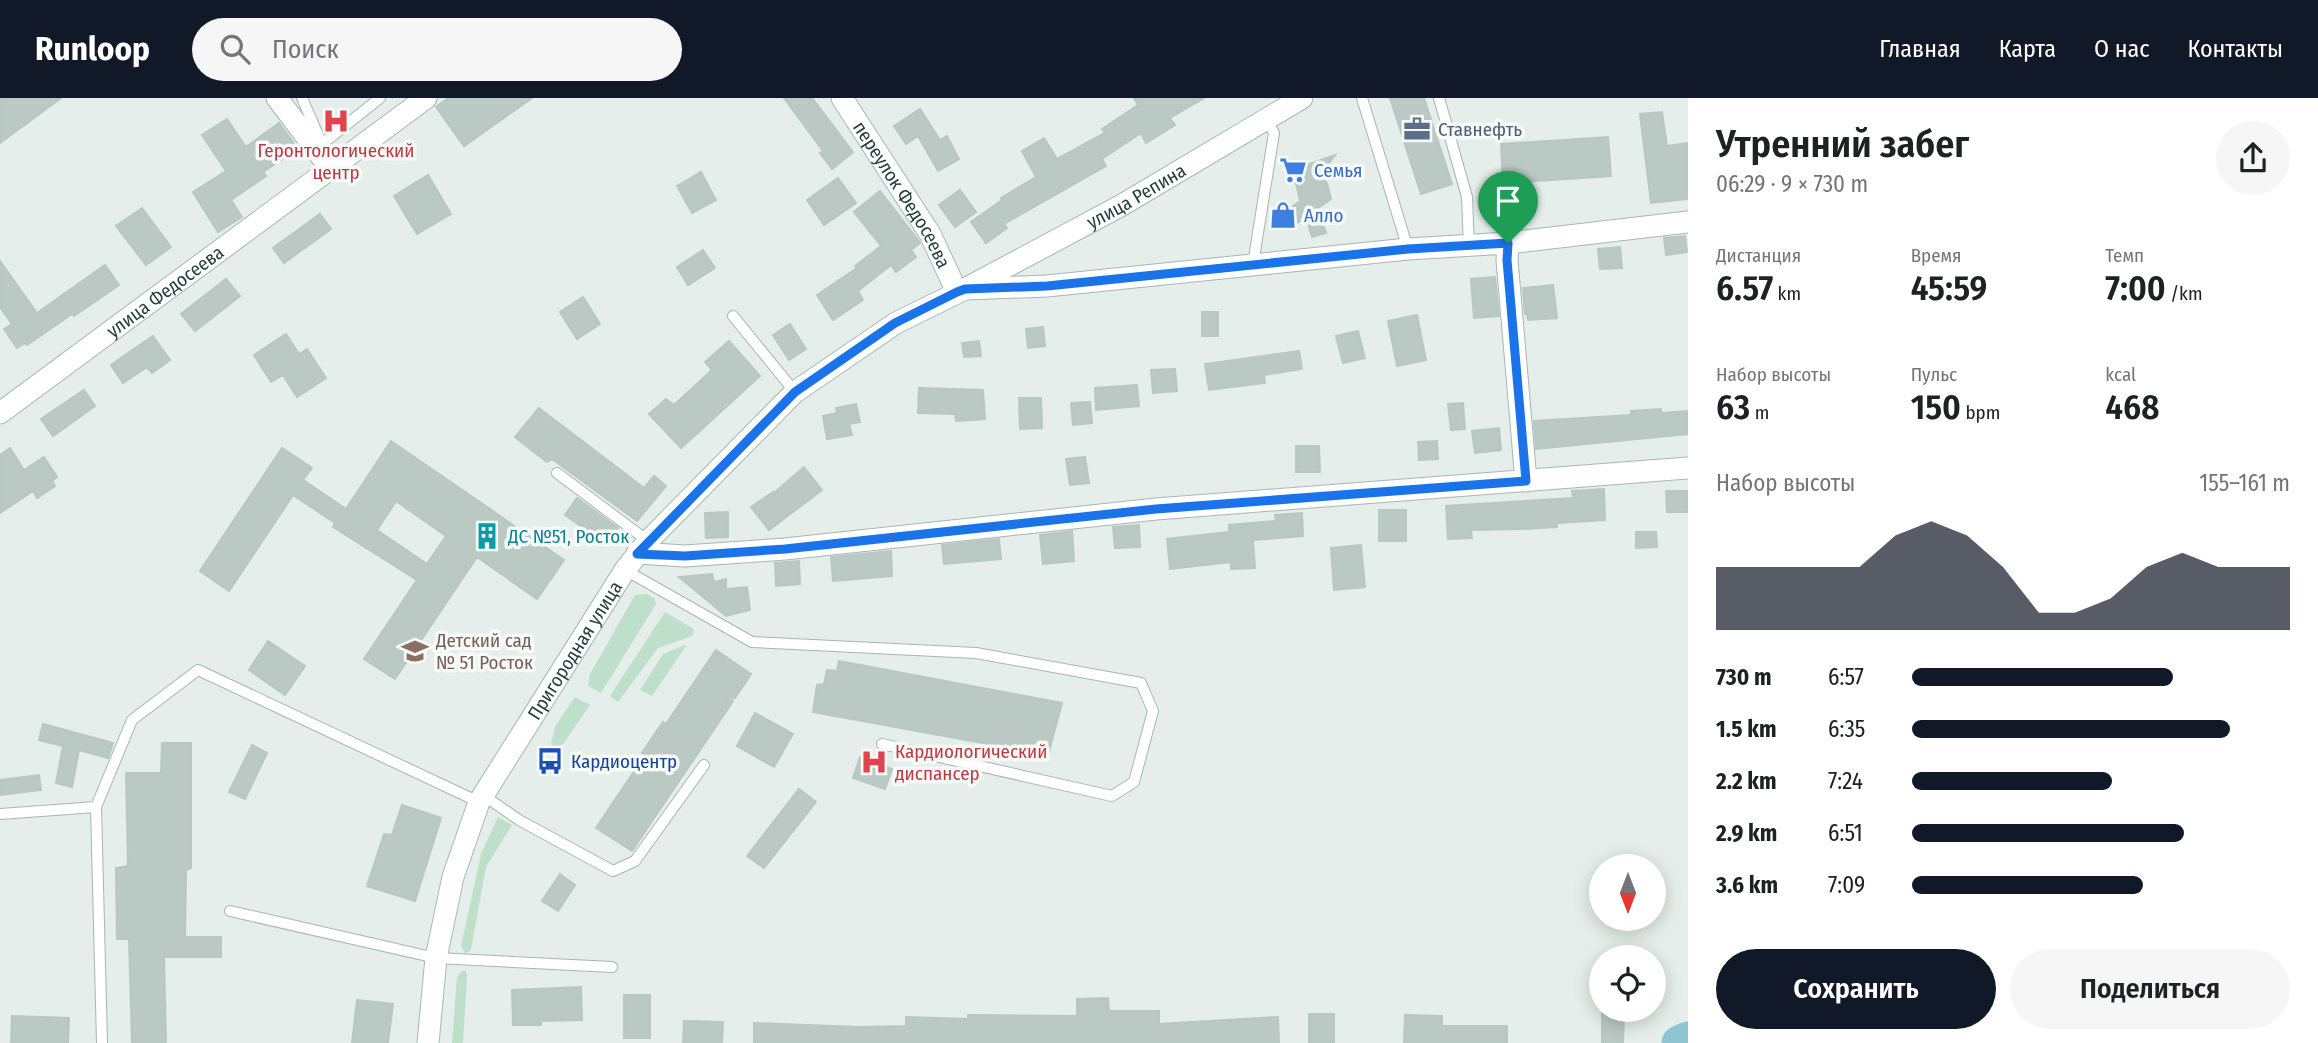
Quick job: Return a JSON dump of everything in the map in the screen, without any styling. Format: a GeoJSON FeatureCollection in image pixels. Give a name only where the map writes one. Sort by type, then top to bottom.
{"type":"FeatureCollection","features":[{"type":"Feature","properties":{"kind":"street"},"geometry":{"type":"LineString","coordinates":[[277,98],[330,168]]}},
{"type":"Feature","properties":{"kind":"street","name":"улица Федосеева"},"geometry":{"type":"LineString","coordinates":[[0,413],[426,98]]}},
{"type":"Feature","properties":{"kind":"street","name":"переулок Федосеева"},"geometry":{"type":"LineString","coordinates":[[842,98],[930,234],[961,290]]}},
{"type":"Feature","properties":{"kind":"street","name":"улица Репина"},"geometry":{"type":"LineString","coordinates":[[961,290],[1122,205],[1302,98]]}},
{"type":"Feature","properties":{"kind":"street","name":"Пригородная улица"},"geometry":{"type":"LineString","coordinates":[[428,1043],[436,958],[453,877],[481,798],[637,555],[795,392],[895,323],[961,290],[1047,286],[1408,249],[1469,247],[1688,222]]}},
{"type":"Feature","properties":{"kind":"street"},"geometry":{"type":"LineString","coordinates":[[1508,243],[1507,260],[1526,481]]}},
{"type":"Feature","properties":{"kind":"street"},"geometry":{"type":"LineString","coordinates":[[637,555],[685,556],[785,549],[1156,509],[1688,468]]}},
{"type":"Feature","properties":{"kind":"lane"},"geometry":{"type":"LineString","coordinates":[[302,98],[322,145],[380,98]]}},
{"type":"Feature","properties":{"kind":"lane"},"geometry":{"type":"LineString","coordinates":[[1362,98],[1408,249]]}},
{"type":"Feature","properties":{"kind":"lane"},"geometry":{"type":"LineString","coordinates":[[1439,98],[1467,197],[1469,247]]}},
{"type":"Feature","properties":{"kind":"lane"},"geometry":{"type":"LineString","coordinates":[[1253,264],[1274,133],[1267,120]]}},
{"type":"Feature","properties":{"kind":"lane"},"geometry":{"type":"LineString","coordinates":[[733,316],[795,392]]}},
{"type":"Feature","properties":{"kind":"lane"},"geometry":{"type":"LineString","coordinates":[[557,473],[637,555],[752,642],[976,653],[1141,683],[1153,710],[1134,782],[1112,796],[882,744]]}},
{"type":"Feature","properties":{"kind":"lane"},"geometry":{"type":"LineString","coordinates":[[102,1043],[96,807],[132,720],[198,670],[481,798],[613,871],[635,861],[704,765]]}},
{"type":"Feature","properties":{"kind":"lane"},"geometry":{"type":"LineString","coordinates":[[0,814],[96,807]]}},
{"type":"Feature","properties":{"kind":"lane"},"geometry":{"type":"LineString","coordinates":[[230,911],[436,958],[612,967]]}},
{"type":"Feature","properties":{"kind":"green space"},"geometry":{"type":"Polygon","coordinates":[[[647,594],[655,599],[656,604],[601,693],[588,686],[590,674],[635,595],[647,594]]]}},
{"type":"Feature","properties":{"kind":"green space"},"geometry":{"type":"Polygon","coordinates":[[[665,612],[694,629],[692,636],[658,648],[618,702],[610,696],[665,612]]]}},
{"type":"Feature","properties":{"kind":"green space"},"geometry":{"type":"Polygon","coordinates":[[[685,645],[652,696],[640,690],[663,654],[685,645]]]}},
{"type":"Feature","properties":{"kind":"green space"},"geometry":{"type":"Polygon","coordinates":[[[575,697],[590,705],[563,744],[555,748],[551,744],[555,727],[575,697]]]}},
{"type":"Feature","properties":{"kind":"green space"},"geometry":{"type":"Polygon","coordinates":[[[498,817],[512,825],[486,867],[471,949],[465,953],[461,946],[481,854],[498,817]]]}},
{"type":"Feature","properties":{"kind":"green space"},"geometry":{"type":"Polygon","coordinates":[[[462,971],[466,971],[467,975],[463,1043],[452,1043],[457,977],[462,971]]]}},
{"type":"Feature","properties":{"kind":"building"},"geometry":{"type":"Polygon","coordinates":[[[0,98],[61,98],[0,143],[0,98]]]}},
{"type":"Feature","properties":{"kind":"building"},"geometry":{"type":"Polygon","coordinates":[[[448,98],[532,98],[464,146],[436,107],[448,98]]]}},
{"type":"Feature","properties":{"kind":"building"},"geometry":{"type":"Polygon","coordinates":[[[784,98],[812,98],[853,152],[832,169],[820,153],[823,151],[784,98]]]}},
{"type":"Feature","properties":{"kind":"building"},"geometry":{"type":"Polygon","coordinates":[[[1134,98],[1204,98],[1170,118],[1175,125],[1146,143],[1141,133],[1102,159],[1106,166],[1004,224],[1007,228],[986,243],[971,222],[1002,200],[1001,198],[1036,177],[1022,151],[1044,138],[1057,159],[1105,133],[1102,129],[1138,105],[1134,98]]]}},
{"type":"Feature","properties":{"kind":"building"},"geometry":{"type":"Polygon","coordinates":[[[1390,98],[1424,98],[1452,184],[1421,194],[1390,98]]]}},
{"type":"Feature","properties":{"kind":"building"},"geometry":{"type":"Polygon","coordinates":[[[920,109],[940,140],[947,136],[959,159],[938,171],[918,136],[906,144],[894,126],[920,109]]]}},
{"type":"Feature","properties":{"kind":"building"},"geometry":{"type":"Polygon","coordinates":[[[1662,112],[1667,146],[1688,143],[1688,199],[1651,203],[1640,114],[1662,112]]]}},
{"type":"Feature","properties":{"kind":"building"},"geometry":{"type":"Polygon","coordinates":[[[227,119],[246,147],[279,123],[298,149],[263,172],[266,176],[231,200],[242,217],[218,232],[193,192],[226,171],[202,135],[227,119]]]}},
{"type":"Feature","properties":{"kind":"building"},"geometry":{"type":"Polygon","coordinates":[[[1608,137],[1611,176],[1503,183],[1501,144],[1608,137]]]}},
{"type":"Feature","properties":{"kind":"building"},"geometry":{"type":"Polygon","coordinates":[[[1335,155],[1320,176],[1327,183],[1331,199],[1318,208],[1326,233],[1312,237],[1306,217],[1288,229],[1278,217],[1300,201],[1293,170],[1335,155]]]}},
{"type":"Feature","properties":{"kind":"building"},"geometry":{"type":"Polygon","coordinates":[[[701,172],[716,200],[692,213],[677,186],[701,172]]]}},
{"type":"Feature","properties":{"kind":"building"},"geometry":{"type":"Polygon","coordinates":[[[428,175],[451,214],[417,234],[394,196],[428,175]]]}},
{"type":"Feature","properties":{"kind":"building"},"geometry":{"type":"Polygon","coordinates":[[[838,178],[856,203],[824,225],[807,200],[838,178]]]}},
{"type":"Feature","properties":{"kind":"building"},"geometry":{"type":"Polygon","coordinates":[[[960,190],[976,212],[955,227],[939,205],[960,190]]]}},
{"type":"Feature","properties":{"kind":"building"},"geometry":{"type":"Polygon","coordinates":[[[880,191],[920,243],[911,250],[916,257],[896,272],[891,265],[858,291],[863,300],[833,320],[817,295],[857,268],[855,266],[881,246],[854,212],[880,191]]]}},
{"type":"Feature","properties":{"kind":"building"},"geometry":{"type":"Polygon","coordinates":[[[142,208],[171,247],[146,265],[116,226],[142,208]]]}},
{"type":"Feature","properties":{"kind":"building"},"geometry":{"type":"Polygon","coordinates":[[[320,214],[331,229],[284,263],[273,248],[320,214]]]}},
{"type":"Feature","properties":{"kind":"building"},"geometry":{"type":"Polygon","coordinates":[[[1685,236],[1687,252],[1666,255],[1664,238],[1685,236]]]}},
{"type":"Feature","properties":{"kind":"building"},"geometry":{"type":"Polygon","coordinates":[[[1620,247],[1622,268],[1600,269],[1598,249],[1620,247]]]}},
{"type":"Feature","properties":{"kind":"building"},"geometry":{"type":"Polygon","coordinates":[[[703,250],[715,268],[688,285],[677,267],[703,250]]]}},
{"type":"Feature","properties":{"kind":"building"},"geometry":{"type":"Polygon","coordinates":[[[0,261],[37,313],[105,265],[119,285],[74,316],[72,314],[27,345],[25,343],[17,348],[4,329],[12,324],[0,307],[0,261]]]}},
{"type":"Feature","properties":{"kind":"building"},"geometry":{"type":"Polygon","coordinates":[[[1495,277],[1499,316],[1474,318],[1471,279],[1495,277]]]}},
{"type":"Feature","properties":{"kind":"building"},"geometry":{"type":"Polygon","coordinates":[[[226,279],[240,296],[195,331],[181,314],[226,279]]]}},
{"type":"Feature","properties":{"kind":"building"},"geometry":{"type":"Polygon","coordinates":[[[1553,285],[1557,318],[1528,320],[1523,288],[1553,285]]]}},
{"type":"Feature","properties":{"kind":"building"},"geometry":{"type":"Polygon","coordinates":[[[583,297],[600,324],[577,339],[560,312],[583,297]]]}},
{"type":"Feature","properties":{"kind":"building"},"geometry":{"type":"Polygon","coordinates":[[[1202,312],[1218,312],[1218,336],[1202,336],[1202,312]]]}},
{"type":"Feature","properties":{"kind":"building"},"geometry":{"type":"Polygon","coordinates":[[[1417,315],[1426,360],[1397,366],[1388,321],[1417,315]]]}},
{"type":"Feature","properties":{"kind":"building"},"geometry":{"type":"Polygon","coordinates":[[[790,324],[806,349],[789,360],[773,335],[790,324]]]}},
{"type":"Feature","properties":{"kind":"building"},"geometry":{"type":"Polygon","coordinates":[[[1043,327],[1045,346],[1028,348],[1026,329],[1043,327]]]}},
{"type":"Feature","properties":{"kind":"building"},"geometry":{"type":"Polygon","coordinates":[[[1358,331],[1365,358],[1343,363],[1336,336],[1358,331]]]}},
{"type":"Feature","properties":{"kind":"building"},"geometry":{"type":"Polygon","coordinates":[[[286,334],[299,354],[307,349],[326,378],[297,397],[283,375],[271,382],[254,355],[286,334]]]}},
{"type":"Feature","properties":{"kind":"building"},"geometry":{"type":"Polygon","coordinates":[[[153,336],[170,360],[152,373],[147,367],[123,383],[111,365],[153,336]]]}},
{"type":"Feature","properties":{"kind":"building"},"geometry":{"type":"Polygon","coordinates":[[[729,341],[760,376],[681,448],[649,414],[666,399],[674,405],[712,370],[705,362],[729,341]]]}},
{"type":"Feature","properties":{"kind":"building"},"geometry":{"type":"Polygon","coordinates":[[[979,341],[981,356],[964,357],[962,343],[979,341]]]}},
{"type":"Feature","properties":{"kind":"building"},"geometry":{"type":"Polygon","coordinates":[[[1299,351],[1302,369],[1264,375],[1265,383],[1209,390],[1205,364],[1299,351]]]}},
{"type":"Feature","properties":{"kind":"building"},"geometry":{"type":"Polygon","coordinates":[[[1175,369],[1177,391],[1153,393],[1151,370],[1175,369]]]}},
{"type":"Feature","properties":{"kind":"building"},"geometry":{"type":"Polygon","coordinates":[[[1137,385],[1139,406],[1096,410],[1095,388],[1137,385]]]}},
{"type":"Feature","properties":{"kind":"building"},"geometry":{"type":"Polygon","coordinates":[[[919,388],[983,390],[985,419],[956,421],[955,414],[918,413],[919,388]]]}},
{"type":"Feature","properties":{"kind":"building"},"geometry":{"type":"Polygon","coordinates":[[[84,390],[95,406],[53,436],[41,419],[84,390]]]}},
{"type":"Feature","properties":{"kind":"building"},"geometry":{"type":"Polygon","coordinates":[[[1019,398],[1041,398],[1042,428],[1020,429],[1019,398]]]}},
{"type":"Feature","properties":{"kind":"building"},"geometry":{"type":"Polygon","coordinates":[[[1090,402],[1092,423],[1073,425],[1071,403],[1090,402]]]}},
{"type":"Feature","properties":{"kind":"building"},"geometry":{"type":"Polygon","coordinates":[[[1463,403],[1465,429],[1451,430],[1448,404],[1463,403]]]}},
{"type":"Feature","properties":{"kind":"building"},"geometry":{"type":"Polygon","coordinates":[[[856,404],[860,422],[849,424],[852,435],[827,439],[823,416],[837,413],[836,408],[856,404]]]}},
{"type":"Feature","properties":{"kind":"building"},"geometry":{"type":"Polygon","coordinates":[[[539,408],[644,488],[654,476],[666,486],[637,521],[552,459],[547,462],[515,437],[539,408]]]}},
{"type":"Feature","properties":{"kind":"building"},"geometry":{"type":"Polygon","coordinates":[[[1661,409],[1661,413],[1688,411],[1688,434],[1536,449],[1534,421],[1631,415],[1631,411],[1661,409]]]}},
{"type":"Feature","properties":{"kind":"building"},"geometry":{"type":"Polygon","coordinates":[[[1499,428],[1501,450],[1475,453],[1472,431],[1499,428]]]}},
{"type":"Feature","properties":{"kind":"building"},"geometry":{"type":"Polygon","coordinates":[[[391,441],[564,560],[537,599],[477,557],[395,679],[364,659],[417,580],[333,527],[335,523],[293,495],[229,591],[200,571],[282,448],[312,468],[303,480],[346,509],[391,441]],[[396,501],[377,530],[427,564],[446,536],[396,501]]]}},
{"type":"Feature","properties":{"kind":"building"},"geometry":{"type":"Polygon","coordinates":[[[1437,441],[1438,459],[1419,460],[1418,442],[1437,441]]]}},
{"type":"Feature","properties":{"kind":"building"},"geometry":{"type":"Polygon","coordinates":[[[1296,446],[1319,446],[1320,472],[1296,472],[1296,446]]]}},
{"type":"Feature","properties":{"kind":"building"},"geometry":{"type":"Polygon","coordinates":[[[10,448],[24,470],[44,457],[57,477],[52,481],[55,486],[37,498],[33,491],[0,513],[0,455],[10,448]]]}},
{"type":"Feature","properties":{"kind":"building"},"geometry":{"type":"Polygon","coordinates":[[[1085,457],[1089,483],[1070,485],[1066,459],[1085,457]]]}},
{"type":"Feature","properties":{"kind":"building"},"geometry":{"type":"Polygon","coordinates":[[[804,467],[822,490],[769,530],[751,507],[774,493],[804,467]]]}},
{"type":"Feature","properties":{"kind":"building"},"geometry":{"type":"Polygon","coordinates":[[[1604,489],[1605,520],[1557,523],[1557,527],[1471,530],[1472,538],[1448,539],[1446,506],[1573,498],[1572,491],[1604,489]]]}},
{"type":"Feature","properties":{"kind":"building"},"geometry":{"type":"Polygon","coordinates":[[[1666,491],[1688,491],[1688,512],[1667,512],[1666,491]]]}},
{"type":"Feature","properties":{"kind":"building"},"geometry":{"type":"Polygon","coordinates":[[[577,498],[618,528],[607,544],[565,515],[577,498]]]}},
{"type":"Feature","properties":{"kind":"building"},"geometry":{"type":"Polygon","coordinates":[[[1379,510],[1406,510],[1406,541],[1379,541],[1379,510]]]}},
{"type":"Feature","properties":{"kind":"building"},"geometry":{"type":"Polygon","coordinates":[[[728,512],[728,537],[706,538],[705,513],[728,512]]]}},
{"type":"Feature","properties":{"kind":"building"},"geometry":{"type":"Polygon","coordinates":[[[1302,513],[1303,536],[1253,540],[1255,568],[1231,569],[1231,562],[1170,569],[1167,539],[1229,532],[1229,525],[1276,521],[1275,515],[1302,513]]]}},
{"type":"Feature","properties":{"kind":"building"},"geometry":{"type":"Polygon","coordinates":[[[1139,525],[1140,547],[1115,548],[1113,527],[1139,525]]]}},
{"type":"Feature","properties":{"kind":"building"},"geometry":{"type":"Polygon","coordinates":[[[1072,531],[1074,561],[1043,564],[1040,535],[1072,531]]]}},
{"type":"Feature","properties":{"kind":"building"},"geometry":{"type":"Polygon","coordinates":[[[1636,532],[1656,532],[1657,547],[1636,548],[1636,532]]]}},
{"type":"Feature","properties":{"kind":"building"},"geometry":{"type":"Polygon","coordinates":[[[999,539],[1001,559],[944,564],[942,545],[999,539]]]}},
{"type":"Feature","properties":{"kind":"building"},"geometry":{"type":"Polygon","coordinates":[[[1361,545],[1365,587],[1334,590],[1331,548],[1361,545]]]}},
{"type":"Feature","properties":{"kind":"building"},"geometry":{"type":"Polygon","coordinates":[[[891,551],[892,576],[833,581],[831,557],[891,551]]]}},
{"type":"Feature","properties":{"kind":"building"},"geometry":{"type":"Polygon","coordinates":[[[799,561],[800,584],[776,586],[775,563],[799,561]]]}},
{"type":"Feature","properties":{"kind":"building"},"geometry":{"type":"Polygon","coordinates":[[[712,574],[714,582],[726,579],[726,589],[747,587],[750,610],[726,616],[679,577],[712,574]]]}},
{"type":"Feature","properties":{"kind":"building"},"geometry":{"type":"Polygon","coordinates":[[[268,641],[305,666],[285,695],[249,670],[268,641]]]}},
{"type":"Feature","properties":{"kind":"building"},"geometry":{"type":"Polygon","coordinates":[[[716,650],[751,674],[735,698],[722,695],[733,701],[632,851],[596,828],[645,755],[642,753],[663,722],[666,724],[716,650]]]}},
{"type":"Feature","properties":{"kind":"building"},"geometry":{"type":"Polygon","coordinates":[[[839,661],[1062,703],[1048,755],[813,712],[817,685],[824,684],[827,670],[837,671],[839,661]]]}},
{"type":"Feature","properties":{"kind":"building"},"geometry":{"type":"Polygon","coordinates":[[[755,713],[793,734],[774,767],[737,746],[755,713]]]}},
{"type":"Feature","properties":{"kind":"building"},"geometry":{"type":"Polygon","coordinates":[[[43,724],[113,743],[108,758],[79,750],[72,787],[56,783],[63,746],[39,740],[43,724]]]}},
{"type":"Feature","properties":{"kind":"building"},"geometry":{"type":"Polygon","coordinates":[[[162,743],[191,743],[191,868],[186,870],[185,937],[221,937],[221,957],[164,957],[166,1042],[132,1043],[129,939],[117,939],[116,868],[128,866],[126,773],[161,773],[162,743]]]}},
{"type":"Feature","properties":{"kind":"building"},"geometry":{"type":"Polygon","coordinates":[[[252,745],[267,753],[245,799],[229,792],[252,745]]]}},
{"type":"Feature","properties":{"kind":"building"},"geometry":{"type":"Polygon","coordinates":[[[860,757],[892,769],[885,789],[853,778],[860,757]]]}},
{"type":"Feature","properties":{"kind":"building"},"geometry":{"type":"Polygon","coordinates":[[[39,775],[41,790],[0,795],[0,780],[39,775]]]}},
{"type":"Feature","properties":{"kind":"building"},"geometry":{"type":"Polygon","coordinates":[[[799,789],[816,802],[764,868],[747,856],[799,789]]]}},
{"type":"Feature","properties":{"kind":"building"},"geometry":{"type":"Polygon","coordinates":[[[402,805],[441,818],[415,901],[367,886],[384,834],[392,835],[402,805]]]}},
{"type":"Feature","properties":{"kind":"building"},"geometry":{"type":"Polygon","coordinates":[[[560,874],[575,885],[558,911],[542,901],[560,874]]]}},
{"type":"Feature","properties":{"kind":"building"},"geometry":{"type":"Polygon","coordinates":[[[581,987],[582,1020],[513,1025],[512,990],[581,987]]]}},
{"type":"Feature","properties":{"kind":"building"},"geometry":{"type":"Polygon","coordinates":[[[624,995],[650,995],[650,1038],[624,1038],[624,995]]]}},
{"type":"Feature","properties":{"kind":"building"},"geometry":{"type":"Polygon","coordinates":[[[1108,998],[1109,1011],[1159,1011],[1159,1024],[1278,1017],[1279,1043],[754,1043],[754,1023],[906,1026],[906,1017],[968,1019],[968,1015],[1077,1016],[1077,999],[1108,998]]]}},
{"type":"Feature","properties":{"kind":"building"},"geometry":{"type":"Polygon","coordinates":[[[357,1000],[393,1004],[388,1043],[352,1043],[357,1000]]]}},
{"type":"Feature","properties":{"kind":"building"},"geometry":{"type":"Polygon","coordinates":[[[1309,1014],[1334,1014],[1334,1043],[1309,1043],[1309,1014]]]}},
{"type":"Feature","properties":{"kind":"building"},"geometry":{"type":"Polygon","coordinates":[[[1405,1015],[1442,1016],[1442,1026],[1507,1026],[1507,1043],[1404,1043],[1405,1015]]]}},
{"type":"Feature","properties":{"kind":"building"},"geometry":{"type":"Polygon","coordinates":[[[12,1016],[69,1018],[68,1043],[11,1043],[12,1016]]]}},
{"type":"Feature","properties":{"kind":"building"},"geometry":{"type":"Polygon","coordinates":[[[684,1021],[723,1022],[722,1043],[683,1043],[684,1021]]]}},
{"type":"Feature","properties":{"kind":"building"},"geometry":{"type":"Polygon","coordinates":[[[1602,1022],[1624,1022],[1623,1043],[1602,1043],[1602,1022]]]}},
{"type":"Feature","properties":{"kind":"waterway"},"geometry":{"type":"LineString","coordinates":[[1679,1043],[1688,1039]]}},
{"type":"Feature","properties":{"kind":"place","name":"Геронтологический центр"},"geometry":{"type":"Point","coordinates":[336,121]}},
{"type":"Feature","properties":{"kind":"place","name":"Ставнефть"},"geometry":{"type":"Point","coordinates":[1417,129]}},
{"type":"Feature","properties":{"kind":"place","name":"Семья"},"geometry":{"type":"Point","coordinates":[1293,170]}},
{"type":"Feature","properties":{"kind":"place","name":"Алло"},"geometry":{"type":"Point","coordinates":[1283,215]}},
{"type":"Feature","properties":{"kind":"place","name":"ДС №51, Росток"},"geometry":{"type":"Point","coordinates":[487,536]}},
{"type":"Feature","properties":{"kind":"place","name":"Детский сад № 51 Росток"},"geometry":{"type":"Point","coordinates":[415,651]}},
{"type":"Feature","properties":{"kind":"place","name":"Кардиоцентр"},"geometry":{"type":"Point","coordinates":[550,761]}},
{"type":"Feature","properties":{"kind":"place","name":"Кардиологический диспансер"},"geometry":{"type":"Point","coordinates":[874,762]}},
{"type":"Feature","properties":{"kind":"route"},"geometry":{"type":"LineString","coordinates":[[1508,243],[1507,260],[1526,481],[1156,509],[785,549],[685,556],[637,554],[795,392],[895,323],[965,289],[1047,286],[1408,249],[1508,243]]}}]}
